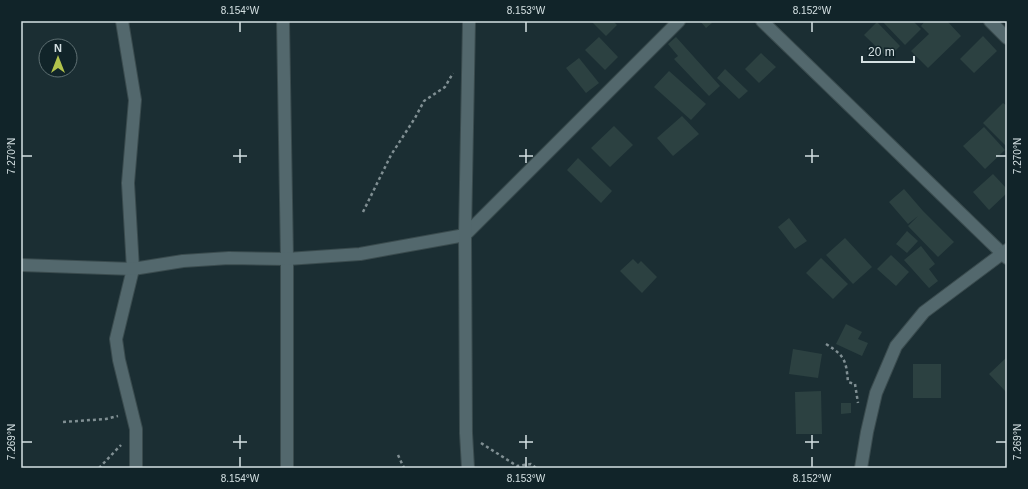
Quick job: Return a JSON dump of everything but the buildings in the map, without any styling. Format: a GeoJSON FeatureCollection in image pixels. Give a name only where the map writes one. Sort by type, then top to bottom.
{"type":"FeatureCollection","features":[{"type":"Feature","properties":{"kind":"street"},"geometry":{"type":"LineString","coordinates":[[122,21],[135,100],[128,183],[133,269],[116,339],[119,360],[136,428],[136,468]]}},
{"type":"Feature","properties":{"kind":"street"},"geometry":{"type":"LineString","coordinates":[[283,21],[287,259],[287,468]]}},
{"type":"Feature","properties":{"kind":"street"},"geometry":{"type":"LineString","coordinates":[[468,468],[466,433],[465,235],[469,21]]}},
{"type":"Feature","properties":{"kind":"street"},"geometry":{"type":"LineString","coordinates":[[21,265],[133,269],[206,259],[287,259],[360,254],[465,235],[679,21]]}},
{"type":"Feature","properties":{"kind":"street"},"geometry":{"type":"LineString","coordinates":[[762,21],[1006,254],[924,312],[896,346],[876,393],[861,468]]}},
{"type":"Feature","properties":{"kind":"street"},"geometry":{"type":"LineString","coordinates":[[990,21],[1007,38]]}},
{"type":"Feature","properties":{"kind":"path"},"geometry":{"type":"LineString","coordinates":[[363,212],[391,155],[424,101],[445,87],[469,47]]}},
{"type":"Feature","properties":{"kind":"path"},"geometry":{"type":"LineString","coordinates":[[826,344],[839,352],[847,366],[848,382],[855,384],[861,416],[867,432]]}},
{"type":"Feature","properties":{"kind":"path"},"geometry":{"type":"LineString","coordinates":[[63,422],[106,419],[132,413]]}},
{"type":"Feature","properties":{"kind":"path"},"geometry":{"type":"LineString","coordinates":[[99,468],[136,428]]}},
{"type":"Feature","properties":{"kind":"path"},"geometry":{"type":"LineString","coordinates":[[466,433],[517,466],[531,464],[536,468]]}},
{"type":"Feature","properties":{"kind":"path"},"geometry":{"type":"LineString","coordinates":[[398,455],[404,468]]}}]}
